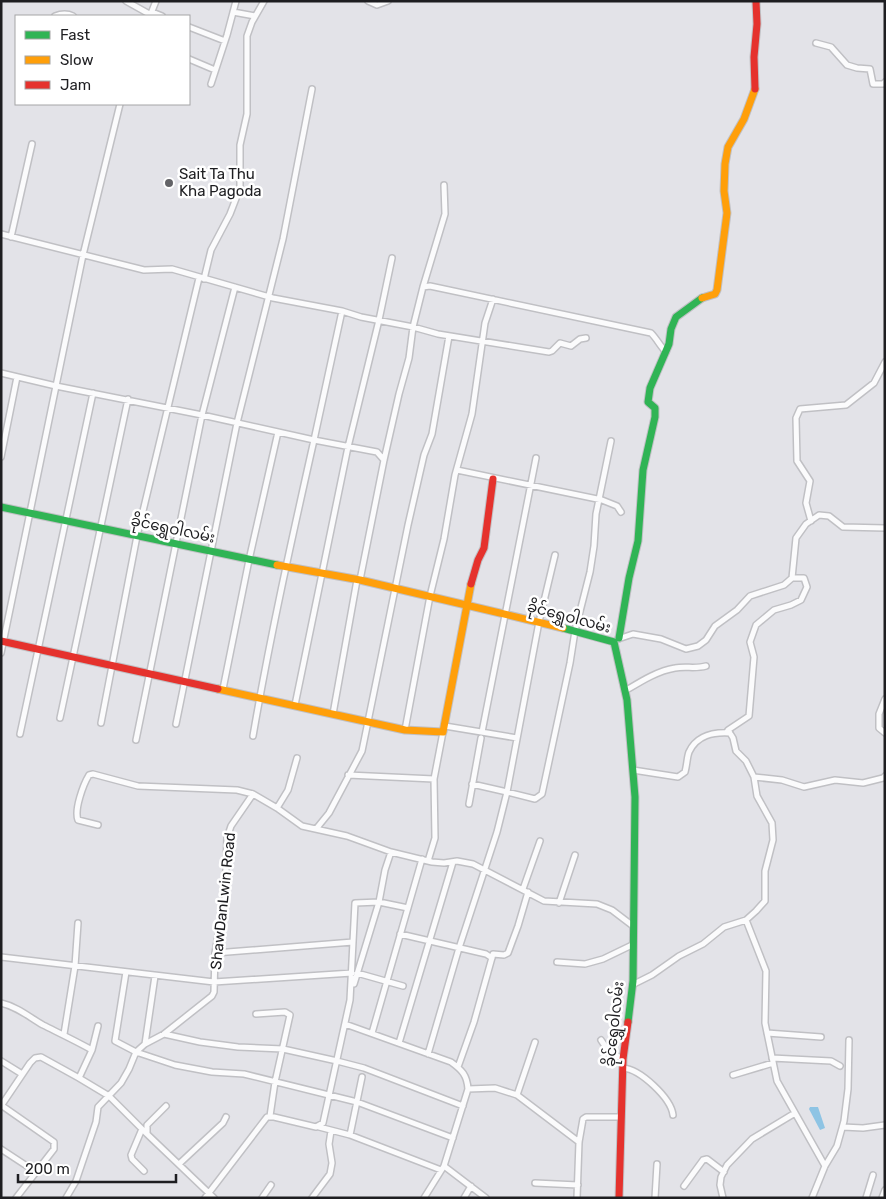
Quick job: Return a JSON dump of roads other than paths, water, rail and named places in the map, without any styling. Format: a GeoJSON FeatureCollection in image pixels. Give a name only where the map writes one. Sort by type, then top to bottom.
{"type":"FeatureCollection","features":[{"type":"Feature","properties":{"kind":"street"},"geometry":{"type":"LineString","coordinates":[[126,1],[151,14],[156,1]]}},
{"type":"Feature","properties":{"kind":"street"},"geometry":{"type":"LineString","coordinates":[[211,84],[236,1]]}},
{"type":"Feature","properties":{"kind":"street"},"geometry":{"type":"LineString","coordinates":[[101,723],[137,536],[167,408],[201,278],[211,250],[230,214],[240,188],[240,144],[247,114],[248,36],[255,16],[264,1]]}},
{"type":"Feature","properties":{"kind":"street"},"geometry":{"type":"LineString","coordinates":[[368,1],[377,6],[388,1]]}},
{"type":"Feature","properties":{"kind":"street"},"geometry":{"type":"LineString","coordinates":[[616,640],[638,541],[643,470],[655,417],[655,408],[648,402],[650,388],[669,344],[671,329],[676,317],[702,298],[715,294],[717,290],[727,213],[724,190],[728,147],[744,119],[755,88],[756,1]]}},
{"type":"Feature","properties":{"kind":"street"},"geometry":{"type":"LineString","coordinates":[[233,12],[255,16]]}},
{"type":"Feature","properties":{"kind":"street"},"geometry":{"type":"LineString","coordinates":[[57,15],[71,15]]}},
{"type":"Feature","properties":{"kind":"street"},"geometry":{"type":"LineString","coordinates":[[190,27],[225,41]]}},
{"type":"Feature","properties":{"kind":"street"},"geometry":{"type":"LineString","coordinates":[[816,44],[831,47],[847,65],[870,69],[873,84],[883,84],[885,82]]}},
{"type":"Feature","properties":{"kind":"street"},"geometry":{"type":"LineString","coordinates":[[190,59],[215,70]]}},
{"type":"Feature","properties":{"kind":"street"},"geometry":{"type":"LineString","coordinates":[[176,724],[238,423],[283,239],[312,89]]}},
{"type":"Feature","properties":{"kind":"street"},"geometry":{"type":"LineString","coordinates":[[1,652],[83,255],[120,105]]}},
{"type":"Feature","properties":{"kind":"street"},"geometry":{"type":"LineString","coordinates":[[11,237],[32,144]]}},
{"type":"Feature","properties":{"kind":"street"},"geometry":{"type":"LineString","coordinates":[[333,714],[358,580],[399,394],[409,358],[413,327],[445,214],[444,185]]}},
{"type":"Feature","properties":{"kind":"street"},"geometry":{"type":"LineString","coordinates":[[1,234],[144,270],[172,269],[269,296],[342,311],[360,318],[379,320],[482,342],[549,352],[560,344],[572,346],[580,339],[586,338]]}},
{"type":"Feature","properties":{"kind":"street"},"geometry":{"type":"LineString","coordinates":[[294,705],[321,574],[336,513],[348,447],[392,258]]}},
{"type":"Feature","properties":{"kind":"street"},"geometry":{"type":"LineString","coordinates":[[423,287],[430,286],[651,332],[666,352]]}},
{"type":"Feature","properties":{"kind":"street"},"geometry":{"type":"LineString","coordinates":[[136,740],[202,415],[235,287]]}},
{"type":"Feature","properties":{"kind":"street"},"geometry":{"type":"LineString","coordinates":[[405,730],[430,596],[444,539],[456,470],[472,414],[485,323],[493,299]]}},
{"type":"Feature","properties":{"kind":"street"},"geometry":{"type":"LineString","coordinates":[[253,736],[286,566],[342,311]]}},
{"type":"Feature","properties":{"kind":"street"},"geometry":{"type":"LineString","coordinates":[[316,829],[329,813],[362,751],[424,455],[432,434],[449,336]]}},
{"type":"Feature","properties":{"kind":"street"},"geometry":{"type":"LineString","coordinates":[[812,520],[806,503],[810,481],[797,461],[796,418],[800,409],[846,405],[874,383],[885,362]]}},
{"type":"Feature","properties":{"kind":"street"},"geometry":{"type":"LineString","coordinates":[[1,373],[377,452],[384,460]]}},
{"type":"Feature","properties":{"kind":"street"},"geometry":{"type":"LineString","coordinates":[[1,457],[17,377]]}},
{"type":"Feature","properties":{"kind":"street"},"geometry":{"type":"LineString","coordinates":[[20,734],[93,393]]}},
{"type":"Feature","properties":{"kind":"street"},"geometry":{"type":"LineString","coordinates":[[60,718],[128,400]]}},
{"type":"Feature","properties":{"kind":"street"},"geometry":{"type":"LineString","coordinates":[[223,689],[249,560],[278,432]]}},
{"type":"Feature","properties":{"kind":"street"},"geometry":{"type":"LineString","coordinates":[[472,784],[535,799],[542,794],[575,631],[590,572],[596,514],[611,441]]}},
{"type":"Feature","properties":{"kind":"street"},"geometry":{"type":"LineString","coordinates":[[482,732],[536,458]]}},
{"type":"Feature","properties":{"kind":"street"},"geometry":{"type":"LineString","coordinates":[[456,470],[599,500],[617,506],[621,512]]}},
{"type":"Feature","properties":{"kind":"street"},"geometry":{"type":"LineString","coordinates":[[428,860],[435,838],[434,779],[468,606],[469,591],[478,560],[484,548],[493,479]]}},
{"type":"Feature","properties":{"kind":"street","name":"ခိုင်ရွှေဝါလမ်း"},"geometry":{"type":"LineString","coordinates":[[1,508],[177,543],[249,560],[358,580],[616,640],[625,691],[635,797],[632,984],[623,1059],[619,1198]]}},
{"type":"Feature","properties":{"kind":"street"},"geometry":{"type":"LineString","coordinates":[[793,578],[796,538],[806,524],[819,515],[829,516],[843,527],[885,528]]}},
{"type":"Feature","properties":{"kind":"street"},"geometry":{"type":"LineString","coordinates":[[428,1054],[459,948],[497,832],[507,792],[555,555]]}},
{"type":"Feature","properties":{"kind":"street"},"geometry":{"type":"LineString","coordinates":[[616,640],[632,634],[661,639],[686,649],[698,646],[706,640],[715,626],[736,610],[750,596],[784,585],[793,578],[804,578],[807,587],[801,600],[790,606],[774,610],[756,625],[750,642],[754,658],[749,716],[728,730],[736,751],[746,761],[754,776],[757,796],[772,823],[773,840],[764,872],[765,901],[746,920],[724,926],[703,944],[679,956],[652,975],[632,984]]}},
{"type":"Feature","properties":{"kind":"street"},"geometry":{"type":"LineString","coordinates":[[2,642],[405,730],[444,729],[482,732],[517,738]]}},
{"type":"Feature","properties":{"kind":"street"},"geometry":{"type":"LineString","coordinates":[[625,691],[676,667],[696,669],[706,666]]}},
{"type":"Feature","properties":{"kind":"street"},"geometry":{"type":"LineString","coordinates":[[885,699],[879,714],[879,728],[885,733]]}},
{"type":"Feature","properties":{"kind":"street"},"geometry":{"type":"LineString","coordinates":[[633,770],[678,777],[686,772],[689,752],[698,740],[715,732],[730,734]]}},
{"type":"Feature","properties":{"kind":"street"},"geometry":{"type":"LineString","coordinates":[[469,804],[481,738]]}},
{"type":"Feature","properties":{"kind":"street"},"geometry":{"type":"LineString","coordinates":[[277,808],[288,790],[297,758]]}},
{"type":"Feature","properties":{"kind":"street"},"geometry":{"type":"LineString","coordinates":[[98,825],[78,820],[76,816],[85,781],[92,774],[138,786],[237,790],[252,794],[277,808],[302,826],[347,836],[391,852],[422,859],[444,863],[457,861],[473,864],[544,900],[597,904],[612,910],[633,926]]}},
{"type":"Feature","properties":{"kind":"street"},"geometry":{"type":"LineString","coordinates":[[348,775],[434,779]]}},
{"type":"Feature","properties":{"kind":"street"},"geometry":{"type":"LineString","coordinates":[[754,776],[782,780],[804,787],[835,780],[862,783],[885,776]]}},
{"type":"Feature","properties":{"kind":"street","name":"ShawDanLwin Road"},"geometry":{"type":"LineString","coordinates":[[66,1198],[81,1167],[96,1122],[98,1107],[121,1083],[136,1052],[145,1044],[164,1034],[212,996],[215,953],[226,898],[227,838],[231,826],[252,794]]}},
{"type":"Feature","properties":{"kind":"street"},"geometry":{"type":"LineString","coordinates":[[458,1067],[474,1022],[493,954],[504,955],[508,953],[518,926],[525,891],[540,841]]}},
{"type":"Feature","properties":{"kind":"street"},"geometry":{"type":"LineString","coordinates":[[354,973],[379,902],[385,870],[391,852]]}},
{"type":"Feature","properties":{"kind":"street"},"geometry":{"type":"LineString","coordinates":[[559,902],[575,855]]}},
{"type":"Feature","properties":{"kind":"street"},"geometry":{"type":"LineString","coordinates":[[372,1033],[422,859]]}},
{"type":"Feature","properties":{"kind":"street"},"geometry":{"type":"LineString","coordinates":[[400,1043],[453,862]]}},
{"type":"Feature","properties":{"kind":"street"},"geometry":{"type":"LineString","coordinates":[[319,1127],[324,1123],[351,994],[354,973],[355,903],[379,902],[408,908]]}},
{"type":"Feature","properties":{"kind":"street"},"geometry":{"type":"LineString","coordinates":[[746,920],[766,971],[765,1023],[777,1081],[825,1166]]}},
{"type":"Feature","properties":{"kind":"street"},"geometry":{"type":"LineString","coordinates":[[64,1034],[75,966],[78,923]]}},
{"type":"Feature","properties":{"kind":"street"},"geometry":{"type":"LineString","coordinates":[[400,934],[486,954],[492,958]]}},
{"type":"Feature","properties":{"kind":"street"},"geometry":{"type":"LineString","coordinates":[[215,953],[353,942]]}},
{"type":"Feature","properties":{"kind":"street"},"geometry":{"type":"LineString","coordinates":[[557,962],[586,964],[603,959],[632,945]]}},
{"type":"Feature","properties":{"kind":"street"},"geometry":{"type":"LineString","coordinates":[[1,957],[214,982],[354,973],[403,986]]}},
{"type":"Feature","properties":{"kind":"street"},"geometry":{"type":"LineString","coordinates":[[126,972],[115,1041],[136,1052],[175,1065],[212,1072],[244,1074],[357,1102],[453,1138]]}},
{"type":"Feature","properties":{"kind":"street"},"geometry":{"type":"LineString","coordinates":[[145,1044],[155,976]]}},
{"type":"Feature","properties":{"kind":"street"},"geometry":{"type":"LineString","coordinates":[[1,1003],[18,1009],[43,1025],[64,1034],[92,1050]]}},
{"type":"Feature","properties":{"kind":"street"},"geometry":{"type":"LineString","coordinates":[[256,1014],[289,1013],[290,1015],[275,1082],[270,1116]]}},
{"type":"Feature","properties":{"kind":"street"},"geometry":{"type":"LineString","coordinates":[[345,1024],[451,1062],[464,1071],[468,1082],[468,1089],[453,1138],[442,1168],[424,1198]]}},
{"type":"Feature","properties":{"kind":"street"},"geometry":{"type":"LineString","coordinates":[[79,1078],[92,1050],[98,1026]]}},
{"type":"Feature","properties":{"kind":"street"},"geometry":{"type":"LineString","coordinates":[[767,1033],[821,1037]]}},
{"type":"Feature","properties":{"kind":"street"},"geometry":{"type":"LineString","coordinates":[[164,1034],[230,1046],[283,1049],[337,1061],[364,1068],[463,1106]]}},
{"type":"Feature","properties":{"kind":"street"},"geometry":{"type":"LineString","coordinates":[[601,1040],[609,1052],[623,1059]]}},
{"type":"Feature","properties":{"kind":"street"},"geometry":{"type":"LineString","coordinates":[[812,1198],[843,1127],[848,1089],[849,1040]]}},
{"type":"Feature","properties":{"kind":"street"},"geometry":{"type":"LineString","coordinates":[[517,1095],[535,1042]]}},
{"type":"Feature","properties":{"kind":"street"},"geometry":{"type":"LineString","coordinates":[[16,1198],[54,1149],[54,1142],[1,1105],[35,1058],[41,1057],[109,1096],[179,1164],[207,1195],[214,1198]]}},
{"type":"Feature","properties":{"kind":"street"},"geometry":{"type":"LineString","coordinates":[[733,1075],[773,1060],[831,1061],[840,1066]]}},
{"type":"Feature","properties":{"kind":"street"},"geometry":{"type":"LineString","coordinates":[[1,1061],[22,1074]]}},
{"type":"Feature","properties":{"kind":"street"},"geometry":{"type":"LineString","coordinates":[[623,1068],[630,1068],[644,1076],[671,1106],[673,1115]]}},
{"type":"Feature","properties":{"kind":"street"},"geometry":{"type":"LineString","coordinates":[[350,1136],[362,1077]]}},
{"type":"Feature","properties":{"kind":"street"},"geometry":{"type":"LineString","coordinates":[[468,1089],[496,1088],[517,1095],[579,1142]]}},
{"type":"Feature","properties":{"kind":"street"},"geometry":{"type":"LineString","coordinates":[[147,1134],[147,1125],[166,1106]]}},
{"type":"Feature","properties":{"kind":"street"},"geometry":{"type":"LineString","coordinates":[[723,1198],[720,1185],[721,1177],[727,1165],[752,1139],[795,1113]]}},
{"type":"Feature","properties":{"kind":"street"},"geometry":{"type":"LineString","coordinates":[[207,1195],[258,1128],[270,1116],[350,1136],[442,1168],[486,1198]]}},
{"type":"Feature","properties":{"kind":"street"},"geometry":{"type":"LineString","coordinates":[[179,1164],[223,1123],[226,1117]]}},
{"type":"Feature","properties":{"kind":"street"},"geometry":{"type":"LineString","coordinates":[[577,1198],[581,1123],[584,1118],[621,1117]]}},
{"type":"Feature","properties":{"kind":"street"},"geometry":{"type":"LineString","coordinates":[[843,1127],[863,1128],[885,1125]]}},
{"type":"Feature","properties":{"kind":"street"},"geometry":{"type":"LineString","coordinates":[[142,1129],[131,1155],[132,1159],[144,1172]]}},
{"type":"Feature","properties":{"kind":"street"},"geometry":{"type":"LineString","coordinates":[[312,1198],[330,1174],[332,1163],[329,1144],[331,1131]]}},
{"type":"Feature","properties":{"kind":"street"},"geometry":{"type":"LineString","coordinates":[[1,1149],[36,1172]]}},
{"type":"Feature","properties":{"kind":"street"},"geometry":{"type":"LineString","coordinates":[[684,1186],[703,1160],[707,1159],[724,1172]]}},
{"type":"Feature","properties":{"kind":"street"},"geometry":{"type":"LineString","coordinates":[[655,1198],[657,1164]]}},
{"type":"Feature","properties":{"kind":"street"},"geometry":{"type":"LineString","coordinates":[[866,1198],[873,1175]]}},
{"type":"Feature","properties":{"kind":"street"},"geometry":{"type":"LineString","coordinates":[[535,1184],[578,1185]]}},
{"type":"Feature","properties":{"kind":"street"},"geometry":{"type":"LineString","coordinates":[[262,1198],[271,1185]]}},
{"type":"Feature","properties":{"kind":"street"},"geometry":{"type":"LineString","coordinates":[[464,1198],[471,1186]]}},
{"type":"Feature","properties":{"kind":"street"},"geometry":{"type":"LineString","coordinates":[[882,1198],[885,1190]]}},
{"type":"Feature","properties":{"kind":"water"},"geometry":{"type":"Polygon","coordinates":[[[810,1107],[818,1107],[825,1128],[820,1130],[809,1109],[810,1107]]]}},
{"type":"Feature","properties":{"kind":"place","name":"Sait Ta Thu Kha Pagoda"},"geometry":{"type":"Point","coordinates":[169,183]}}]}
